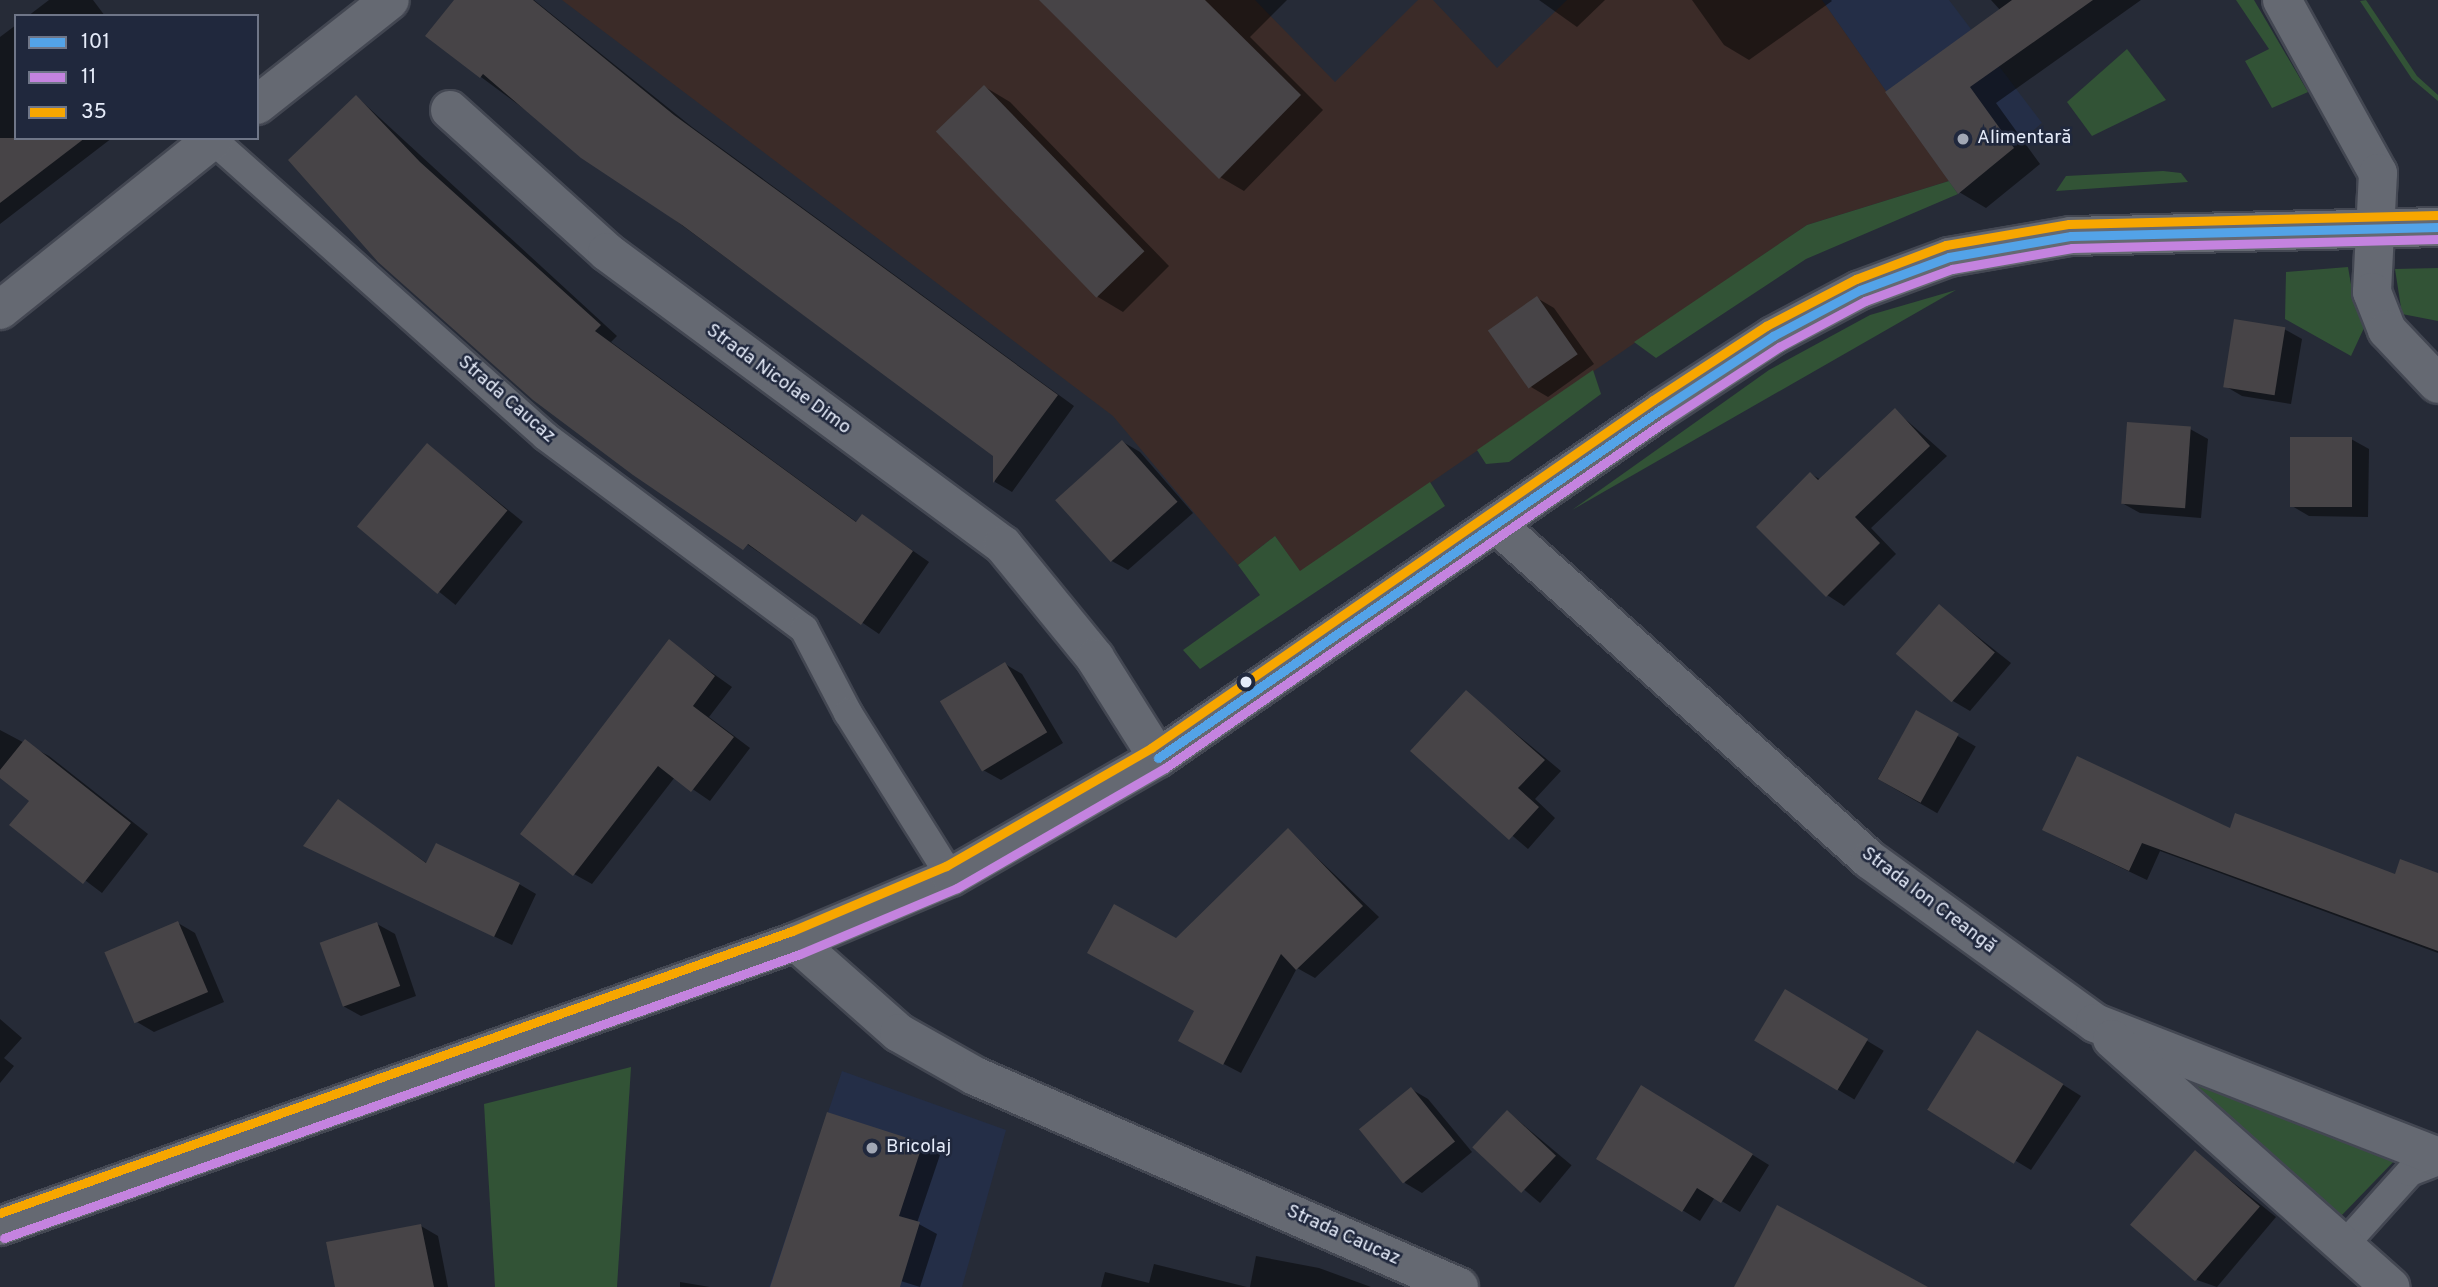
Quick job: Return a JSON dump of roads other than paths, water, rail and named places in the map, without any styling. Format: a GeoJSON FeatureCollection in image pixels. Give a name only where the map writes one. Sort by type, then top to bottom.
{"type":"FeatureCollection","features":[{"type":"Feature","properties":{"kind":"street"},"geometry":{"type":"LineString","coordinates":[[259,103],[390,0]]}},
{"type":"Feature","properties":{"kind":"street"},"geometry":{"type":"LineString","coordinates":[[2282,0],[2378,173],[2379,225],[2372,292],[2387,330],[2438,384]]}},
{"type":"Feature","properties":{"kind":"street","name":"Strada Nicolae Dimo"},"geometry":{"type":"LineString","coordinates":[[450,110],[607,252],[1003,545],[1095,658],[1158,758]]}},
{"type":"Feature","properties":{"kind":"street","name":"Strada Caucaz"},"geometry":{"type":"LineString","coordinates":[[0,310],[213,140]]}},
{"type":"Feature","properties":{"kind":"street"},"geometry":{"type":"LineString","coordinates":[[0,1226],[796,942],[951,877],[1158,758],[1773,336],[1860,290],[1949,257],[2070,236],[2379,225],[2438,226]]}},
{"type":"Feature","properties":{"kind":"street","name":"Strada Ion Creangă"},"geometry":{"type":"LineString","coordinates":[[1496,524],[1870,860],[2095,1023],[2438,1159]]}},
{"type":"Feature","properties":{"kind":"street","name":"Strada Caucaz"},"geometry":{"type":"LineString","coordinates":[[796,942],[899,1033],[975,1076],[1459,1287]]}},
{"type":"Feature","properties":{"kind":"street"},"geometry":{"type":"LineString","coordinates":[[2095,1023],[2346,1243],[2390,1287]]}},
{"type":"Feature","properties":{"kind":"lane","name":"Strada Caucaz"},"geometry":{"type":"LineString","coordinates":[[215,140],[545,436],[804,629],[848,713],[951,877]]}},
{"type":"Feature","properties":{"kind":"lane"},"geometry":{"type":"LineString","coordinates":[[2346,1243],[2410,1172],[2438,1159]]}},
{"type":"Feature","properties":{"kind":"place","name":"Alimentară"},"geometry":{"type":"Point","coordinates":[1963,139]}},
{"type":"Feature","properties":{"kind":"place","name":"Bricolaj"},"geometry":{"type":"Point","coordinates":[872,1148]}}]}
